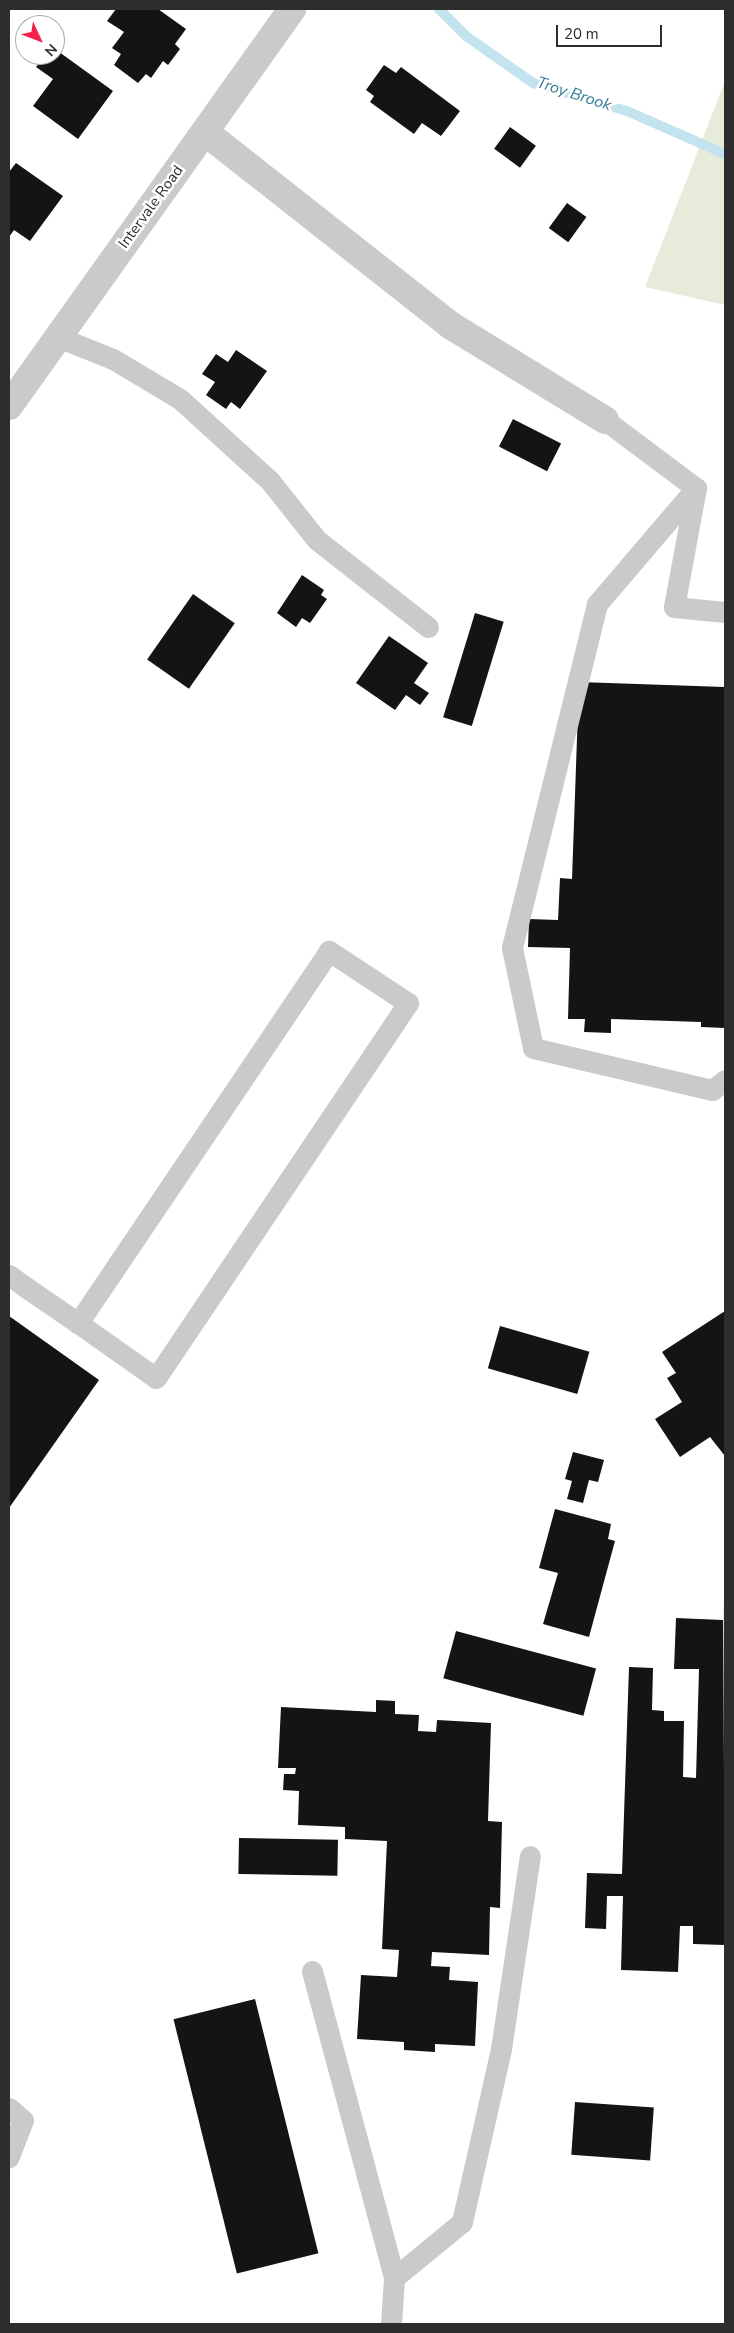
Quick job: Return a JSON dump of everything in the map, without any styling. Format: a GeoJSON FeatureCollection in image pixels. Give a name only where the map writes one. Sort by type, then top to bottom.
{"type":"FeatureCollection","features":[{"type":"Feature","properties":{"kind":"street","name":"Intervale Road"},"geometry":{"type":"LineString","coordinates":[[9,406],[292,9]]}},
{"type":"Feature","properties":{"kind":"street"},"geometry":{"type":"LineString","coordinates":[[204,132],[450,325],[605,420]]}},
{"type":"Feature","properties":{"kind":"lane"},"geometry":{"type":"LineString","coordinates":[[58,336],[113,359],[180,399],[270,481],[317,540],[428,627]]}},
{"type":"Feature","properties":{"kind":"lane"},"geometry":{"type":"LineString","coordinates":[[605,420],[696,488]]}},
{"type":"Feature","properties":{"kind":"lane"},"geometry":{"type":"LineString","coordinates":[[696,488],[674,607],[725,612]]}},
{"type":"Feature","properties":{"kind":"lane"},"geometry":{"type":"LineString","coordinates":[[696,488],[597,604],[512,948],[533,1048],[712,1090],[725,1080]]}},
{"type":"Feature","properties":{"kind":"lane"},"geometry":{"type":"LineString","coordinates":[[9,1275],[156,1378],[408,1003],[329,951],[78,1323]]}},
{"type":"Feature","properties":{"kind":"lane"},"geometry":{"type":"LineString","coordinates":[[394,2278],[462,2222],[501,2049],[530,1856]]}},
{"type":"Feature","properties":{"kind":"lane"},"geometry":{"type":"LineString","coordinates":[[312,1971],[394,2278],[391,2324]]}},
{"type":"Feature","properties":{"kind":"lane"},"geometry":{"type":"LineString","coordinates":[[9,2108],[23,2120],[9,2157]]}},
{"type":"Feature","properties":{"kind":"green space"},"geometry":{"type":"Polygon","coordinates":[[[725,81],[725,305],[645,287],[725,81]]]}},
{"type":"Feature","properties":{"kind":"building"},"geometry":{"type":"Polygon","coordinates":[[[116,9],[158,9],[186,29],[175,44],[180,49],[168,65],[163,61],[151,78],[146,74],[138,83],[114,65],[121,54],[112,48],[124,32],[107,21],[116,9]]]}},
{"type":"Feature","properties":{"kind":"building"},"geometry":{"type":"Polygon","coordinates":[[[65,56],[113,91],[78,139],[33,106],[53,79],[36,67],[38,65],[65,65],[65,56]]]}},
{"type":"Feature","properties":{"kind":"building"},"geometry":{"type":"Polygon","coordinates":[[[384,65],[396,73],[401,67],[460,111],[441,136],[422,123],[414,134],[370,102],[374,96],[366,90],[384,65]]]}},
{"type":"Feature","properties":{"kind":"building"},"geometry":{"type":"Polygon","coordinates":[[[510,127],[536,146],[520,168],[494,149],[510,127]]]}},
{"type":"Feature","properties":{"kind":"building"},"geometry":{"type":"Polygon","coordinates":[[[16,163],[63,196],[30,241],[14,230],[9,237],[9,172],[16,163]]]}},
{"type":"Feature","properties":{"kind":"building"},"geometry":{"type":"Polygon","coordinates":[[[567,203],[586,217],[568,242],[549,228],[567,203]]]}},
{"type":"Feature","properties":{"kind":"building"},"geometry":{"type":"Polygon","coordinates":[[[236,350],[267,371],[240,409],[231,402],[226,409],[206,395],[215,382],[202,374],[216,354],[228,362],[236,350]]]}},
{"type":"Feature","properties":{"kind":"building"},"geometry":{"type":"Polygon","coordinates":[[[513,419],[561,444],[547,471],[499,447],[513,419]]]}},
{"type":"Feature","properties":{"kind":"building"},"geometry":{"type":"Polygon","coordinates":[[[302,575],[324,590],[321,595],[327,599],[310,623],[302,618],[296,627],[277,613],[302,575]]]}},
{"type":"Feature","properties":{"kind":"building"},"geometry":{"type":"Polygon","coordinates":[[[193,594],[235,623],[189,689],[147,660],[193,594]]]}},
{"type":"Feature","properties":{"kind":"building"},"geometry":{"type":"Polygon","coordinates":[[[475,613],[504,622],[472,726],[443,717],[475,613]]]}},
{"type":"Feature","properties":{"kind":"building"},"geometry":{"type":"Polygon","coordinates":[[[389,636],[428,663],[414,683],[429,693],[420,705],[406,695],[395,710],[356,683],[389,636]]]}},
{"type":"Feature","properties":{"kind":"building"},"geometry":{"type":"Polygon","coordinates":[[[579,682],[725,687],[725,1028],[701,1027],[701,1022],[611,1019],[611,1033],[584,1032],[585,1019],[568,1019],[570,948],[528,947],[529,919],[558,920],[560,878],[572,879],[579,682]]]}},
{"type":"Feature","properties":{"kind":"building"},"geometry":{"type":"Polygon","coordinates":[[[725,1311],[725,1456],[710,1437],[680,1457],[655,1419],[682,1402],[667,1378],[676,1373],[662,1352],[725,1311]]]}},
{"type":"Feature","properties":{"kind":"building"},"geometry":{"type":"Polygon","coordinates":[[[9,1316],[99,1380],[9,1508],[9,1316]]]}},
{"type":"Feature","properties":{"kind":"building"},"geometry":{"type":"Polygon","coordinates":[[[500,1326],[589,1352],[577,1394],[488,1368],[500,1326]]]}},
{"type":"Feature","properties":{"kind":"building"},"geometry":{"type":"Polygon","coordinates":[[[573,1452],[604,1460],[598,1482],[589,1480],[583,1503],[567,1499],[572,1481],[565,1479],[573,1452]]]}},
{"type":"Feature","properties":{"kind":"building"},"geometry":{"type":"Polygon","coordinates":[[[555,1509],[611,1524],[608,1539],[615,1541],[589,1637],[543,1624],[558,1573],[539,1568],[555,1509]]]}},
{"type":"Feature","properties":{"kind":"building"},"geometry":{"type":"Polygon","coordinates":[[[723,1594],[725,1945],[693,1944],[693,1926],[680,1926],[678,1972],[621,1970],[623,1896],[607,1896],[606,1929],[585,1928],[587,1873],[622,1874],[629,1667],[653,1668],[652,1710],[664,1711],[664,1721],[684,1721],[683,1777],[696,1778],[699,1669],[674,1669],[676,1618],[723,1620],[723,1594]]]}},
{"type":"Feature","properties":{"kind":"building"},"geometry":{"type":"Polygon","coordinates":[[[456,1631],[596,1669],[583,1716],[443,1678],[456,1631]]]}},
{"type":"Feature","properties":{"kind":"building"},"geometry":{"type":"Polygon","coordinates":[[[376,1700],[395,1701],[395,1714],[419,1715],[418,1731],[436,1732],[437,1720],[491,1723],[488,1821],[502,1822],[500,1908],[490,1907],[489,1955],[432,1952],[431,1966],[450,1967],[449,1980],[478,1982],[475,2046],[435,2044],[435,2052],[404,2050],[404,2042],[357,2039],[361,1975],[397,1977],[399,1950],[382,1949],[387,1841],[345,1839],[345,1827],[298,1825],[299,1791],[283,1790],[284,1774],[295,1774],[296,1768],[278,1768],[281,1707],[376,1712],[376,1700]]]}},
{"type":"Feature","properties":{"kind":"building"},"geometry":{"type":"Polygon","coordinates":[[[239,1838],[338,1840],[337,1876],[238,1874],[239,1838]]]}},
{"type":"Feature","properties":{"kind":"building"},"geometry":{"type":"Polygon","coordinates":[[[255,1999],[318,2253],[237,2274],[173,2019],[255,1999]]]}},
{"type":"Feature","properties":{"kind":"building"},"geometry":{"type":"Polygon","coordinates":[[[575,2102],[654,2108],[650,2160],[571,2155],[575,2102]]]}},
{"type":"Feature","properties":{"kind":"waterway","name":"Troy Brook"},"geometry":{"type":"LineString","coordinates":[[439,9],[466,36],[533,83],[627,111],[725,154]]}}]}
